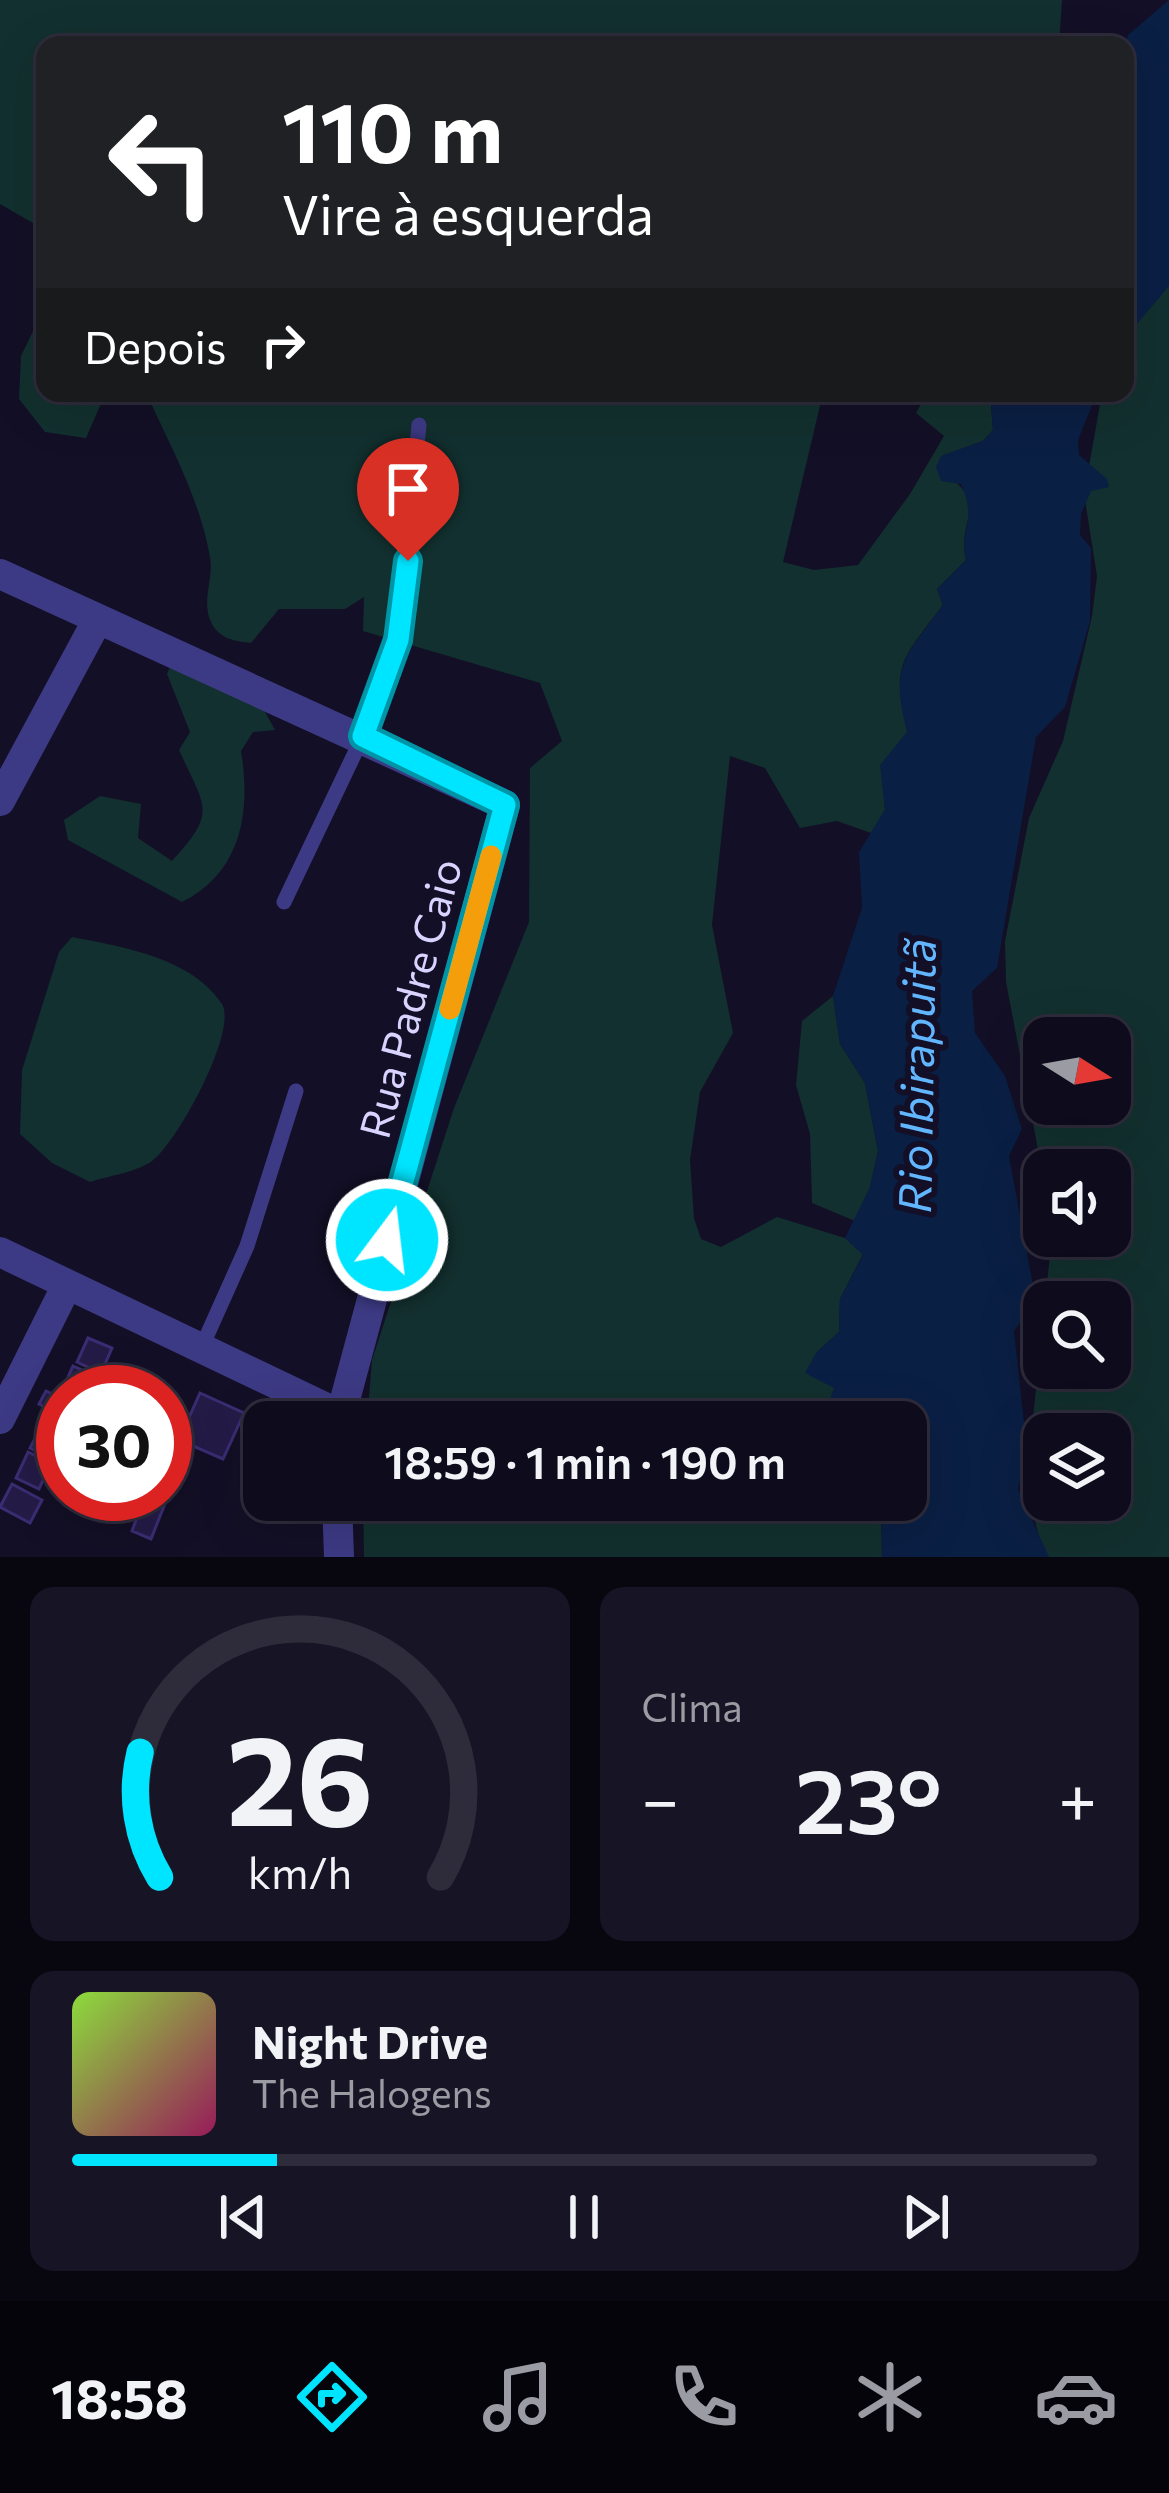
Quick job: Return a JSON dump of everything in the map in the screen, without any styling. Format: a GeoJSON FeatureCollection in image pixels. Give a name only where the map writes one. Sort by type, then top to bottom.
{"type":"FeatureCollection","features":[{"type":"Feature","properties":{"kind":"street"},"geometry":{"type":"LineString","coordinates":[[0,574],[363,736]]}},
{"type":"Feature","properties":{"kind":"street"},"geometry":{"type":"LineString","coordinates":[[0,801],[98,620]]}},
{"type":"Feature","properties":{"kind":"street","name":"Rua Padre Caio"},"geometry":{"type":"LineString","coordinates":[[344,1401],[505,805],[363,736]]}},
{"type":"Feature","properties":{"kind":"street"},"geometry":{"type":"LineString","coordinates":[[0,1252],[304,1401]]}},
{"type":"Feature","properties":{"kind":"street"},"geometry":{"type":"LineString","coordinates":[[0,1420],[66,1287]]}},
{"type":"Feature","properties":{"kind":"street"},"geometry":{"type":"LineString","coordinates":[[338,1521],[339,1557]]}},
{"type":"Feature","properties":{"kind":"lane"},"geometry":{"type":"LineString","coordinates":[[284,902],[363,736],[398,640],[405,606],[418,425]]}},
{"type":"Feature","properties":{"kind":"lane"},"geometry":{"type":"LineString","coordinates":[[200,1351],[247,1246],[296,1090]]}},
{"type":"Feature","properties":{"kind":"green space"},"geometry":{"type":"Polygon","coordinates":[[[0,0],[1062,0],[1060,36],[36,36],[36,225],[0,204],[0,0]]]}},
{"type":"Feature","properties":{"kind":"green space"},"geometry":{"type":"Polygon","coordinates":[[[1169,263],[1169,1557],[1044,1557],[1035,1521],[1131,1521],[1131,1413],[1033,1413],[1036,1389],[1131,1389],[1131,1281],[1047,1281],[1050,1257],[1131,1257],[1131,1149],[1038,1149],[1033,1125],[1131,1125],[1131,1017],[1023,1017],[1023,1071],[1006,982],[1005,941],[1029,818],[1063,741],[1097,576],[1084,494],[1100,402],[1134,402],[1134,323],[1169,263]]]}},
{"type":"Feature","properties":{"kind":"green space"},"geometry":{"type":"Polygon","coordinates":[[[36,325],[36,402],[102,402],[86,438],[45,432],[19,399],[21,356],[36,325]]]}},
{"type":"Feature","properties":{"kind":"green space"},"geometry":{"type":"Polygon","coordinates":[[[150,402],[821,402],[783,562],[814,570],[858,565],[910,494],[944,436],[916,413],[922,402],[991,402],[993,430],[983,441],[942,456],[937,467],[965,492],[969,502],[966,560],[937,589],[943,605],[904,663],[900,691],[908,732],[881,765],[885,810],[871,833],[837,821],[800,828],[765,768],[730,756],[712,925],[733,1033],[700,1092],[690,1160],[694,1218],[701,1239],[721,1247],[777,1217],[845,1238],[863,1254],[840,1299],[839,1332],[816,1353],[835,1388],[830,1401],[369,1401],[372,1360],[454,1108],[529,922],[530,768],[562,741],[540,683],[363,631],[364,597],[345,609],[279,609],[251,643],[223,636],[208,614],[211,565],[199,515],[150,402]]]}},
{"type":"Feature","properties":{"kind":"green space"},"geometry":{"type":"Polygon","coordinates":[[[175,655],[264,710],[275,730],[253,732],[241,751],[243,817],[230,857],[202,889],[182,902],[68,840],[64,820],[100,796],[141,804],[138,838],[172,861],[196,831],[200,797],[179,750],[190,732],[167,674],[175,655]]]}},
{"type":"Feature","properties":{"kind":"green space"},"geometry":{"type":"Polygon","coordinates":[[[72,937],[133,950],[193,975],[222,1004],[225,1018],[202,1086],[163,1150],[139,1168],[90,1182],[52,1163],[20,1134],[22,1070],[59,952],[72,937]]]}},
{"type":"Feature","properties":{"kind":"green space"},"geometry":{"type":"Polygon","coordinates":[[[833,996],[840,1044],[865,1083],[878,1151],[870,1187],[855,1221],[812,1203],[810,1134],[796,1085],[802,1021],[833,996]]]}},
{"type":"Feature","properties":{"kind":"green space"},"geometry":{"type":"Polygon","coordinates":[[[363,1521],[881,1521],[882,1557],[364,1557],[363,1521]]]}},
{"type":"Feature","properties":{"kind":"water"},"geometry":{"type":"Polygon","coordinates":[[[1169,0],[1169,286],[1134,327],[1134,36],[1128,35],[1169,0]]]}},
{"type":"Feature","properties":{"kind":"water","name":"Rio Ibirapuitã"},"geometry":{"type":"Polygon","coordinates":[[[991,402],[1093,402],[1078,440],[1079,455],[1107,479],[1109,487],[1091,491],[1081,514],[1080,535],[1091,548],[1090,621],[1065,707],[1036,737],[997,968],[972,991],[975,1033],[1005,1076],[1022,1129],[1009,1156],[1023,1257],[1028,1257],[1032,1280],[1023,1281],[1023,1319],[1014,1331],[1023,1413],[1018,1489],[1023,1521],[1033,1521],[1049,1557],[882,1557],[881,1521],[927,1521],[927,1401],[829,1401],[834,1388],[805,1373],[816,1353],[839,1332],[840,1299],[863,1255],[845,1238],[870,1187],[878,1151],[865,1083],[840,1044],[833,996],[862,908],[859,852],[885,810],[880,765],[907,732],[900,691],[904,663],[943,605],[937,589],[966,560],[966,497],[961,484],[941,481],[936,467],[941,456],[983,441],[993,430],[991,402]]]}},
{"type":"Feature","properties":{"kind":"building"},"geometry":{"type":"Polygon","coordinates":[[[88,1338],[112,1348],[105,1365],[77,1362],[88,1338]]]}},
{"type":"Feature","properties":{"kind":"building"},"geometry":{"type":"Polygon","coordinates":[[[200,1393],[243,1413],[223,1459],[192,1446],[192,1411],[200,1393]]]}},
{"type":"Feature","properties":{"kind":"building"},"geometry":{"type":"Polygon","coordinates":[[[28,1452],[36,1456],[36,1488],[16,1478],[28,1452]]]}},
{"type":"Feature","properties":{"kind":"building"},"geometry":{"type":"Polygon","coordinates":[[[12,1484],[36,1497],[30,1523],[0,1507],[12,1484]]]}},
{"type":"Feature","properties":{"kind":"building"},"geometry":{"type":"Polygon","coordinates":[[[136,1521],[158,1521],[151,1539],[132,1531],[136,1521]]]}},
{"type":"Feature","properties":{"kind":"slow traffic"},"geometry":{"type":"LineString","coordinates":[[450,1009],[491,856]]}},
{"type":"Feature","properties":{"kind":"route"},"geometry":{"type":"LineString","coordinates":[[387,1240],[505,805],[363,736],[398,640],[408,561]]}}]}
